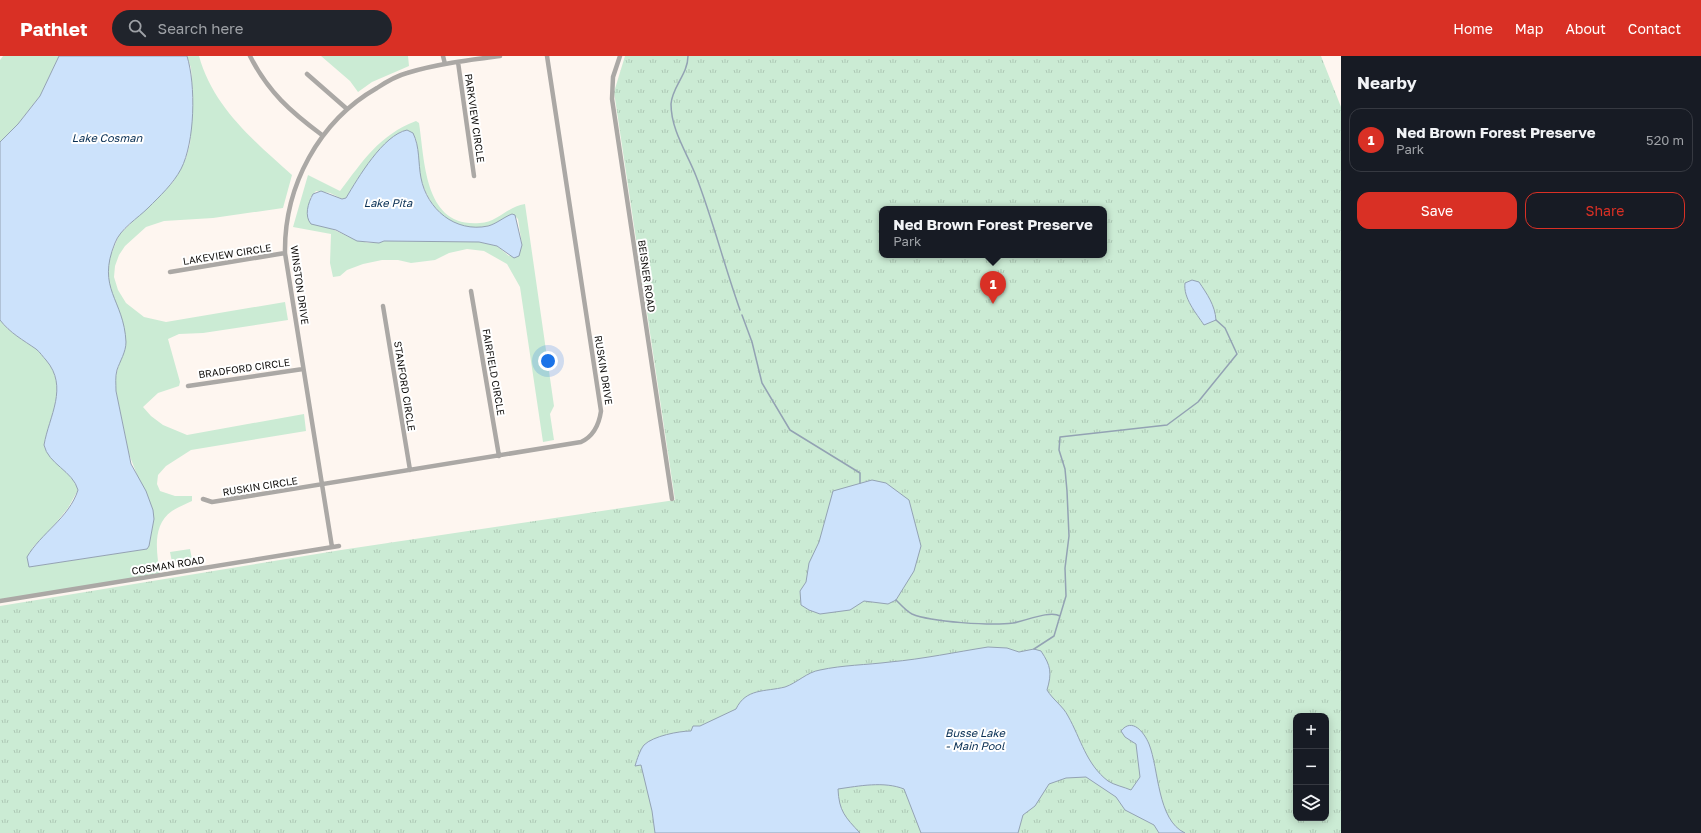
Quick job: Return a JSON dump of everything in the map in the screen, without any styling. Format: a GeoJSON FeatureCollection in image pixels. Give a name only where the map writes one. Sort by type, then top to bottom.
{"type":"FeatureCollection","features":[{"type":"Feature","properties":{"kind":"street"},"geometry":{"type":"LineString","coordinates":[[250,56],[260,74],[278,99],[322,135]]}},
{"type":"Feature","properties":{"kind":"street"},"geometry":{"type":"LineString","coordinates":[[443,56],[444,64]]}},
{"type":"Feature","properties":{"kind":"street","name":"WINSTON DRIVE"},"geometry":{"type":"LineString","coordinates":[[332,547],[321,485],[286,253],[286,225],[298,181],[306,162],[322,135],[346,109],[366,94],[388,81],[406,73],[444,64],[500,56]]}},
{"type":"Feature","properties":{"kind":"street","name":"RUSKIN DRIVE"},"geometry":{"type":"LineString","coordinates":[[321,485],[581,442],[588,438],[600,422],[601,411],[547,56]]}},
{"type":"Feature","properties":{"kind":"street","name":"BEISNER ROAD"},"geometry":{"type":"LineString","coordinates":[[620,56],[613,77],[612,99],[672,499]]}},
{"type":"Feature","properties":{"kind":"street","name":"PARKVIEW CIRCLE"},"geometry":{"type":"LineString","coordinates":[[458,62],[474,176]]}},
{"type":"Feature","properties":{"kind":"street"},"geometry":{"type":"LineString","coordinates":[[308,74],[346,109]]}},
{"type":"Feature","properties":{"kind":"street","name":"LAKEVIEW CIRCLE"},"geometry":{"type":"LineString","coordinates":[[170,272],[286,253]]}},
{"type":"Feature","properties":{"kind":"street","name":"FAIRFIELD CIRCLE"},"geometry":{"type":"LineString","coordinates":[[471,291],[500,456]]}},
{"type":"Feature","properties":{"kind":"street","name":"STANFORD CIRCLE"},"geometry":{"type":"LineString","coordinates":[[383,306],[410,470]]}},
{"type":"Feature","properties":{"kind":"street","name":"BRADFORD CIRCLE"},"geometry":{"type":"LineString","coordinates":[[188,386],[303,369]]}},
{"type":"Feature","properties":{"kind":"street","name":"RUSKIN CIRCLE"},"geometry":{"type":"LineString","coordinates":[[203,499],[212,502],[321,485]]}},
{"type":"Feature","properties":{"kind":"street","name":"COSMAN ROAD"},"geometry":{"type":"LineString","coordinates":[[0,601],[339,546]]}},
{"type":"Feature","properties":{"kind":"green space"},"geometry":{"type":"Polygon","coordinates":[[[3,56],[59,56],[40,96],[18,124],[0,142],[0,60],[3,56]]]}},
{"type":"Feature","properties":{"kind":"green space"},"geometry":{"type":"Polygon","coordinates":[[[187,56],[199,56],[205,74],[214,91],[236,122],[292,175],[283,208],[213,218],[164,221],[146,227],[125,246],[119,255],[115,266],[114,277],[118,290],[126,303],[144,317],[166,322],[285,302],[288,320],[203,333],[179,334],[168,339],[180,382],[179,386],[158,393],[143,407],[151,416],[163,425],[187,435],[304,414],[306,431],[191,450],[166,466],[158,475],[157,484],[160,491],[175,496],[192,496],[192,501],[172,511],[165,517],[161,524],[157,540],[160,575],[0,601],[0,320],[12,333],[37,350],[53,370],[57,391],[56,402],[44,445],[51,457],[75,483],[78,490],[68,508],[47,534],[33,547],[29,567],[147,549],[149,546],[154,519],[129,454],[116,391],[115,380],[120,360],[109,284],[108,262],[119,235],[173,182],[186,158],[190,144],[193,98],[191,68],[187,56]]]}},
{"type":"Feature","properties":{"kind":"green space"},"geometry":{"type":"Polygon","coordinates":[[[321,56],[408,56],[409,66],[372,82],[358,92],[350,81],[321,56]]]}},
{"type":"Feature","properties":{"kind":"green space"},"geometry":{"type":"Polygon","coordinates":[[[625,56],[1321,56],[1341,107],[1341,833],[0,833],[0,606],[341,550],[675,500],[614,92],[625,56]]]}},
{"type":"Feature","properties":{"kind":"green space"},"geometry":{"type":"Polygon","coordinates":[[[416,121],[419,123],[426,173],[431,190],[438,204],[448,215],[462,222],[480,223],[492,220],[519,205],[525,204],[554,406],[550,414],[554,440],[543,442],[520,287],[507,264],[484,251],[467,249],[449,253],[435,260],[411,263],[398,260],[382,260],[363,264],[347,270],[340,276],[333,277],[330,263],[331,234],[293,227],[308,175],[340,191],[364,159],[382,141],[403,127],[416,121]],[[402,131],[393,137],[370,161],[346,198],[342,199],[330,193],[316,191],[310,198],[324,226],[354,239],[369,243],[384,241],[479,242],[497,246],[509,256],[522,245],[518,219],[513,214],[490,225],[475,227],[464,226],[454,222],[445,217],[437,209],[430,200],[421,179],[416,139],[402,131]]]}},
{"type":"Feature","properties":{"kind":"green space"},"geometry":{"type":"Polygon","coordinates":[[[190,549],[192,559],[172,562],[170,552],[190,549]]]}},
{"type":"Feature","properties":{"kind":"water","name":"Lake Cosman"},"geometry":{"type":"Polygon","coordinates":[[[59,56],[187,56],[192,82],[193,113],[186,158],[181,169],[162,194],[117,238],[110,259],[108,272],[113,294],[121,315],[126,342],[124,353],[116,373],[116,391],[131,464],[146,491],[153,510],[154,519],[149,546],[147,549],[29,567],[27,557],[40,540],[62,517],[74,500],[78,490],[75,483],[66,472],[55,463],[46,452],[44,445],[56,402],[57,391],[53,370],[37,350],[12,333],[0,320],[0,142],[18,124],[40,96],[59,56]]]}},
{"type":"Feature","properties":{"kind":"water","name":"Lake Pita"},"geometry":{"type":"Polygon","coordinates":[[[407,130],[413,133],[415,138],[424,189],[429,200],[436,209],[454,222],[464,226],[476,227],[488,226],[512,214],[515,215],[522,245],[519,256],[514,258],[497,246],[479,242],[384,241],[379,243],[357,241],[336,230],[311,224],[307,213],[313,194],[321,191],[342,199],[346,198],[364,169],[380,148],[398,134],[407,130]]]}},
{"type":"Feature","properties":{"kind":"water"},"geometry":{"type":"Polygon","coordinates":[[[1192,280],[1199,282],[1208,295],[1214,309],[1216,320],[1204,325],[1188,300],[1185,283],[1192,280]]]}},
{"type":"Feature","properties":{"kind":"water"},"geometry":{"type":"Polygon","coordinates":[[[872,480],[886,483],[909,500],[921,546],[914,571],[896,600],[888,604],[864,601],[850,610],[820,614],[809,610],[801,605],[800,591],[806,582],[809,563],[819,542],[833,491],[872,480]]]}},
{"type":"Feature","properties":{"kind":"water","name":"Busse Lake - Main Pool"},"geometry":{"type":"Polygon","coordinates":[[[988,647],[1007,648],[1019,652],[1034,649],[1041,651],[1049,665],[1050,670],[1050,679],[1047,690],[1066,712],[1094,767],[1100,774],[1113,784],[1131,790],[1140,777],[1136,744],[1125,737],[1121,731],[1129,725],[1141,731],[1149,744],[1164,806],[1169,817],[1176,826],[1185,833],[1159,833],[1154,825],[1125,810],[1116,797],[1086,777],[1066,778],[1049,784],[1035,806],[1023,815],[1018,833],[921,833],[904,789],[888,785],[880,785],[838,789],[841,808],[850,822],[860,833],[655,833],[652,811],[641,765],[635,766],[641,749],[653,739],[680,732],[691,731],[693,726],[700,726],[736,709],[745,697],[751,694],[785,687],[815,671],[837,667],[915,659],[988,647]]]}},
{"type":"Feature","properties":{"kind":"waterway"},"geometry":{"type":"LineString","coordinates":[[688,56],[685,69],[672,98],[672,114],[680,141],[702,193],[740,310]]}},
{"type":"Feature","properties":{"kind":"waterway"},"geometry":{"type":"LineString","coordinates":[[742,315],[752,342],[762,383],[790,430],[860,473],[860,483]]}},
{"type":"Feature","properties":{"kind":"waterway"},"geometry":{"type":"LineString","coordinates":[[1034,649],[1054,636],[1066,596],[1065,568],[1069,536],[1065,469],[1059,450],[1060,437],[1167,425],[1198,402],[1237,354],[1225,328],[1216,320]]}},
{"type":"Feature","properties":{"kind":"waterway"},"geometry":{"type":"LineString","coordinates":[[896,600],[912,614],[921,617],[962,623],[1003,624],[1050,614],[1060,616]]}},
{"type":"Feature","properties":{"kind":"place","name":"Ned Brown Forest Preserve"},"geometry":{"type":"Point","coordinates":[993,304]}}]}
